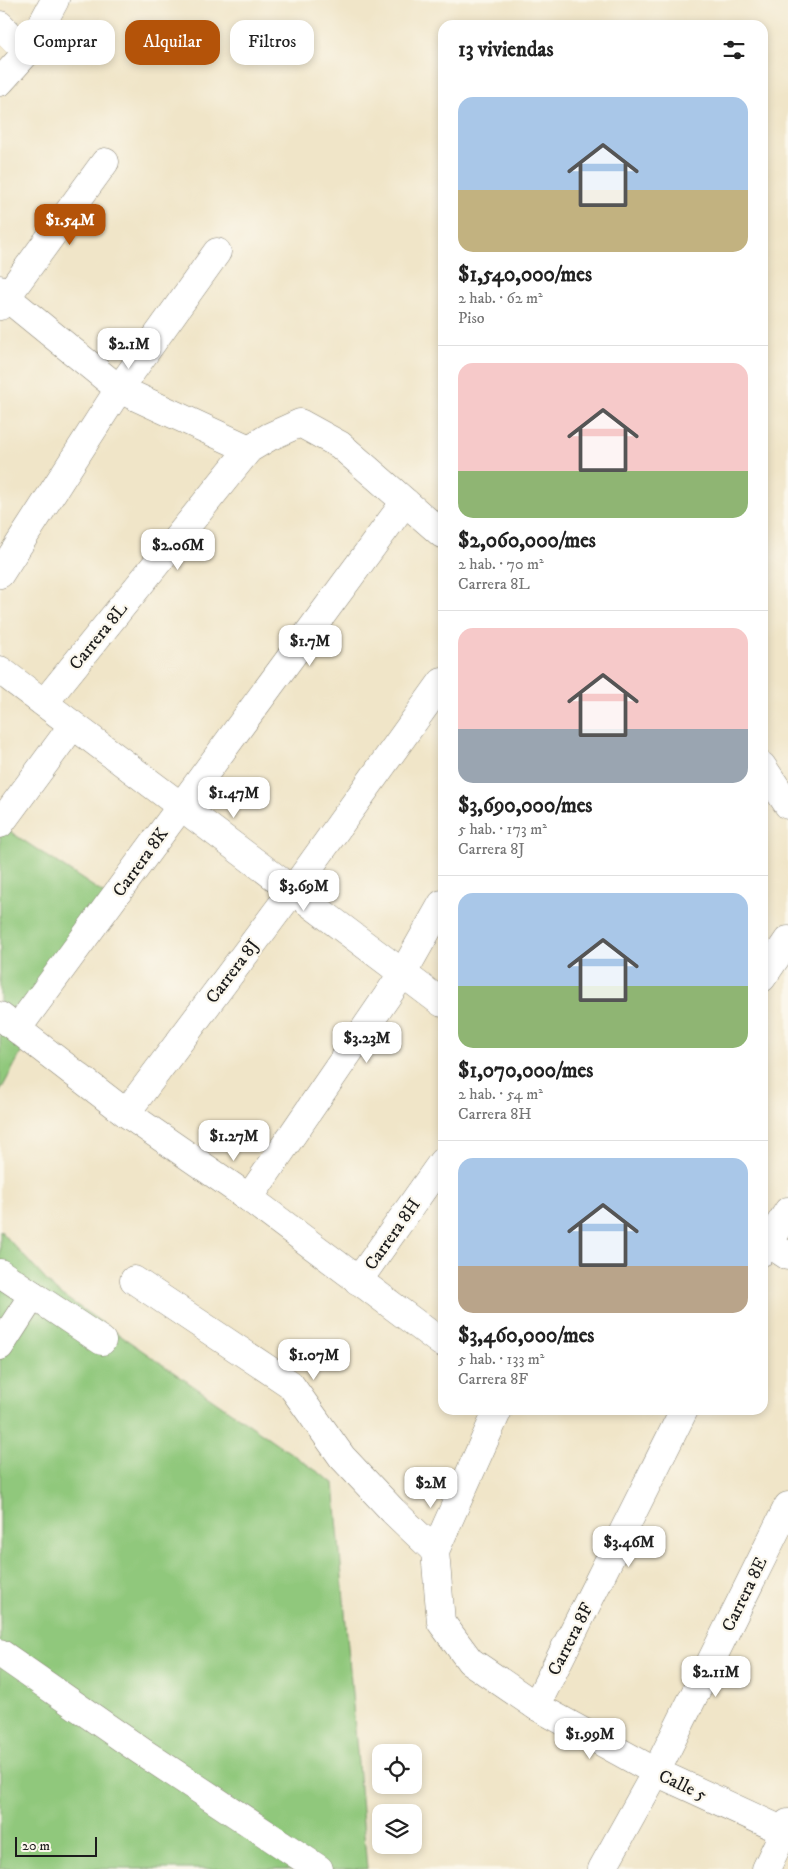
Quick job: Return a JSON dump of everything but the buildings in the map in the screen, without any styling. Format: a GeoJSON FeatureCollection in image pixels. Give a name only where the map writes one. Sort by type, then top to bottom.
{"type":"FeatureCollection","features":[{"type":"Feature","properties":{"kind":"street"},"geometry":{"type":"LineString","coordinates":[[44,20],[55,0]]}},
{"type":"Feature","properties":{"kind":"street"},"geometry":{"type":"LineString","coordinates":[[0,25],[15,40]]}},
{"type":"Feature","properties":{"kind":"street"},"geometry":{"type":"LineString","coordinates":[[0,82],[15,65]]}},
{"type":"Feature","properties":{"kind":"street"},"geometry":{"type":"LineString","coordinates":[[105,162],[2,297],[119,389],[249,449]]}},
{"type":"Feature","properties":{"kind":"street"},"geometry":{"type":"LineString","coordinates":[[0,574],[119,389],[217,252]]}},
{"type":"Feature","properties":{"kind":"street","name":"Carrera 8L"},"geometry":{"type":"LineString","coordinates":[[44,703],[249,449],[268,437],[300,423],[340,445],[405,502]]}},
{"type":"Feature","properties":{"kind":"street"},"geometry":{"type":"LineString","coordinates":[[405,502],[438,531]]}},
{"type":"Feature","properties":{"kind":"street","name":"Carrera 8K"},"geometry":{"type":"LineString","coordinates":[[8,1022],[181,806],[405,502]]}},
{"type":"Feature","properties":{"kind":"street"},"geometry":{"type":"LineString","coordinates":[[0,670],[438,1000]]}},
{"type":"Feature","properties":{"kind":"street","name":"Carrera 8J"},"geometry":{"type":"LineString","coordinates":[[126,1113],[293,890],[438,688]]}},
{"type":"Feature","properties":{"kind":"street"},"geometry":{"type":"LineString","coordinates":[[0,824],[73,725]]}},
{"type":"Feature","properties":{"kind":"street"},"geometry":{"type":"LineString","coordinates":[[768,775],[788,805]]}},
{"type":"Feature","properties":{"kind":"street"},"geometry":{"type":"LineString","coordinates":[[249,1198],[403,973],[438,911]]}},
{"type":"Feature","properties":{"kind":"street"},"geometry":{"type":"LineString","coordinates":[[768,969],[788,940]]}},
{"type":"Feature","properties":{"kind":"street"},"geometry":{"type":"LineString","coordinates":[[8,1022],[126,1113],[249,1198],[438,1340]]}},
{"type":"Feature","properties":{"kind":"street","name":"Carrera 8H"},"geometry":{"type":"LineString","coordinates":[[358,1280],[438,1168]]}},
{"type":"Feature","properties":{"kind":"street"},"geometry":{"type":"LineString","coordinates":[[770,1248],[788,1211]]}},
{"type":"Feature","properties":{"kind":"street"},"geometry":{"type":"LineString","coordinates":[[0,1273],[102,1341]]}},
{"type":"Feature","properties":{"kind":"street"},"geometry":{"type":"LineString","coordinates":[[134,1280],[290,1384],[342,1458],[393,1511],[436,1551],[496,1415]]}},
{"type":"Feature","properties":{"kind":"street"},"geometry":{"type":"LineString","coordinates":[[0,1346],[33,1295]]}},
{"type":"Feature","properties":{"kind":"street","name":"Carrera 8F"},"geometry":{"type":"LineString","coordinates":[[536,1706],[682,1415]]}},
{"type":"Feature","properties":{"kind":"street","name":"Carrera 8E"},"geometry":{"type":"LineString","coordinates":[[602,1869],[656,1772],[788,1506]]}},
{"type":"Feature","properties":{"kind":"street","name":"Calle 5"},"geometry":{"type":"LineString","coordinates":[[436,1551],[441,1622],[470,1661],[536,1706],[656,1772],[787,1829]]}},
{"type":"Feature","properties":{"kind":"street"},"geometry":{"type":"LineString","coordinates":[[0,1653],[141,1751],[319,1869]]}},
{"type":"Feature","properties":{"kind":"street"},"geometry":{"type":"LineString","coordinates":[[766,1869],[787,1829]]}},
{"type":"Feature","properties":{"kind":"green space"},"geometry":{"type":"Polygon","coordinates":[[[0,825],[106,895],[0,1092],[0,825]]]}},
{"type":"Feature","properties":{"kind":"green space"},"geometry":{"type":"Polygon","coordinates":[[[0,1230],[56,1291],[334,1483],[367,1869],[0,1869],[0,1230]]]}}]}
